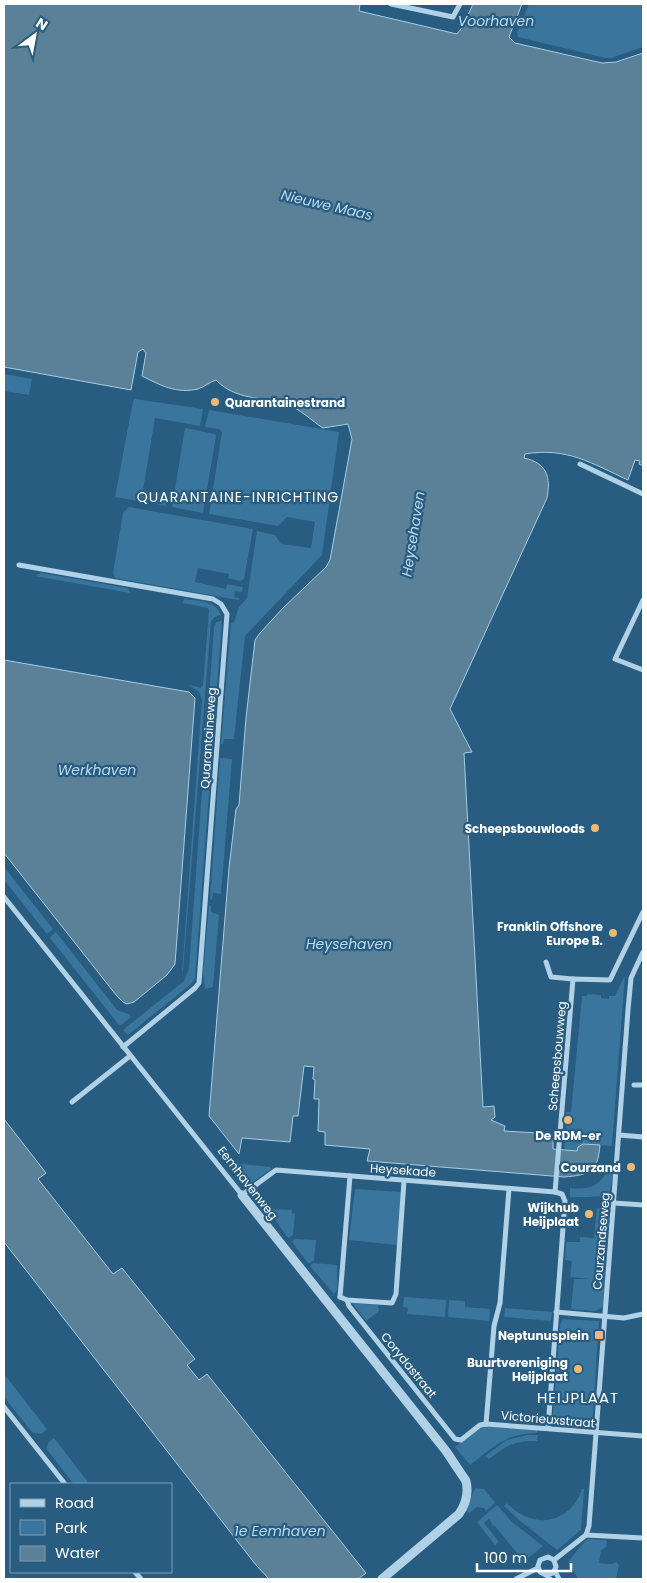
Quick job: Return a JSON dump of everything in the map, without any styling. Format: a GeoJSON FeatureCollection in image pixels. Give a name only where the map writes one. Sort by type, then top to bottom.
{"type":"FeatureCollection","features":[{"type":"Feature","properties":{"kind":"street"},"geometry":{"type":"LineString","coordinates":[[392,4],[453,18],[460,4]]}},
{"type":"Feature","properties":{"kind":"street"},"geometry":{"type":"LineString","coordinates":[[580,464],[643,494]]}},
{"type":"Feature","properties":{"kind":"street","name":"Quarantaineweg"},"geometry":{"type":"LineString","coordinates":[[19,565],[213,599],[221,604],[227,614],[198,984],[123,1047]]}},
{"type":"Feature","properties":{"kind":"street"},"geometry":{"type":"LineString","coordinates":[[643,600],[615,659],[643,670]]}},
{"type":"Feature","properties":{"kind":"street","name":"Eemhavenweg"},"geometry":{"type":"LineString","coordinates":[[4,897],[446,1451],[462,1474],[467,1487],[465,1505],[456,1518],[382,1579]]}},
{"type":"Feature","properties":{"kind":"street"},"geometry":{"type":"LineString","coordinates":[[546,962],[551,977],[610,980],[643,912]]}},
{"type":"Feature","properties":{"kind":"street","name":"Courzandseweg"},"geometry":{"type":"LineString","coordinates":[[586,1534],[590,1526],[631,978],[643,952]]}},
{"type":"Feature","properties":{"kind":"street","name":"Scheepsbouwweg"},"geometry":{"type":"LineString","coordinates":[[555,1192],[573,979]]}},
{"type":"Feature","properties":{"kind":"street"},"geometry":{"type":"LineString","coordinates":[[72,1102],[130,1056]]}},
{"type":"Feature","properties":{"kind":"street"},"geometry":{"type":"LineString","coordinates":[[634,1085],[643,1086]]}},
{"type":"Feature","properties":{"kind":"street"},"geometry":{"type":"LineString","coordinates":[[619,1135],[643,1137]]}},
{"type":"Feature","properties":{"kind":"street","name":"Heysekade"},"geometry":{"type":"LineString","coordinates":[[242,1195],[276,1170],[555,1192]]}},
{"type":"Feature","properties":{"kind":"street"},"geometry":{"type":"LineString","coordinates":[[330,1305],[340,1297],[341,1291],[350,1176]]}},
{"type":"Feature","properties":{"kind":"street"},"geometry":{"type":"LineString","coordinates":[[340,1297],[346,1300],[392,1303],[396,1294],[404,1181]]}},
{"type":"Feature","properties":{"kind":"street"},"geometry":{"type":"LineString","coordinates":[[486,1424],[494,1326],[500,1303],[510,1189]]}},
{"type":"Feature","properties":{"kind":"street"},"geometry":{"type":"LineString","coordinates":[[548,1428],[564,1201],[562,1194],[555,1192]]}},
{"type":"Feature","properties":{"kind":"street"},"geometry":{"type":"LineString","coordinates":[[614,1203],[643,1205]]}},
{"type":"Feature","properties":{"kind":"street","name":"Corydastraat"},"geometry":{"type":"LineString","coordinates":[[346,1300],[458,1440]]}},
{"type":"Feature","properties":{"kind":"street"},"geometry":{"type":"LineString","coordinates":[[556,1312],[624,1318],[643,1314]]}},
{"type":"Feature","properties":{"kind":"street"},"geometry":{"type":"LineString","coordinates":[[4,1407],[64,1483]]}},
{"type":"Feature","properties":{"kind":"street","name":"Victorieuxstraat"},"geometry":{"type":"LineString","coordinates":[[458,1440],[461,1440],[480,1425],[486,1424],[643,1436]]}},
{"type":"Feature","properties":{"kind":"street"},"geometry":{"type":"LineString","coordinates":[[554,1560],[586,1534],[643,1538]]}},
{"type":"Feature","properties":{"kind":"street"},"geometry":{"type":"LineString","coordinates":[[555,1571],[548,1577],[542,1574],[538,1568],[539,1562],[544,1557],[554,1560],[556,1564],[555,1571],[559,1579]]}},
{"type":"Feature","properties":{"kind":"street"},"geometry":{"type":"LineString","coordinates":[[516,1579],[538,1568]]}},
{"type":"Feature","properties":{"kind":"green space"},"geometry":{"type":"Polygon","coordinates":[[[529,4],[643,4],[643,47],[611,58],[605,58],[518,37],[517,32],[529,4]]]}},
{"type":"Feature","properties":{"kind":"green space"},"geometry":{"type":"Polygon","coordinates":[[[4,374],[32,379],[29,395],[4,391],[4,374]]]}},
{"type":"Feature","properties":{"kind":"green space"},"geometry":{"type":"Polygon","coordinates":[[[135,399],[203,409],[200,426],[155,418],[143,490],[168,496],[166,506],[115,497],[133,401],[135,399]]]}},
{"type":"Feature","properties":{"kind":"green space"},"geometry":{"type":"Polygon","coordinates":[[[209,410],[339,432],[322,555],[245,636],[234,739],[224,739],[223,744],[221,744],[231,623],[234,622],[239,607],[247,598],[257,531],[275,535],[281,544],[311,548],[315,522],[287,517],[278,526],[209,514],[222,432],[219,429],[205,427],[209,410]]]}},
{"type":"Feature","properties":{"kind":"green space"},"geometry":{"type":"Polygon","coordinates":[[[185,428],[215,434],[216,436],[203,513],[172,507],[185,428]]]}},
{"type":"Feature","properties":{"kind":"green space"},"geometry":{"type":"Polygon","coordinates":[[[129,507],[253,529],[244,579],[240,581],[228,578],[229,574],[198,568],[195,582],[226,589],[227,584],[243,587],[242,592],[235,591],[234,597],[240,598],[238,600],[115,578],[113,573],[123,513],[129,507]]]}},
{"type":"Feature","properties":{"kind":"green space"},"geometry":{"type":"Polygon","coordinates":[[[41,573],[127,588],[130,593],[35,576],[41,573]]]}},
{"type":"Feature","properties":{"kind":"green space"},"geometry":{"type":"Polygon","coordinates":[[[184,599],[211,604],[219,610],[221,615],[211,621],[182,972],[202,700],[199,692],[189,685],[201,688],[203,685],[209,610],[208,608],[183,603],[184,599]]]}},
{"type":"Feature","properties":{"kind":"green space"},"geometry":{"type":"Polygon","coordinates":[[[222,621],[195,978],[191,984],[128,1035],[123,1030],[184,981],[189,969],[214,627],[216,622],[222,621]]]}},
{"type":"Feature","properties":{"kind":"green space"},"geometry":{"type":"Polygon","coordinates":[[[220,758],[232,759],[221,894],[213,893],[210,900],[220,758]]]}},
{"type":"Feature","properties":{"kind":"green space"},"geometry":{"type":"Polygon","coordinates":[[[4,867],[53,929],[47,934],[4,880],[4,867]]]}},
{"type":"Feature","properties":{"kind":"green space"},"geometry":{"type":"Polygon","coordinates":[[[209,905],[211,906],[211,912],[219,915],[213,987],[205,989],[203,974],[209,905]]]}},
{"type":"Feature","properties":{"kind":"green space"},"geometry":{"type":"Polygon","coordinates":[[[56,932],[117,1010],[129,1014],[131,1017],[121,1025],[119,1025],[50,938],[56,932]]]}},
{"type":"Feature","properties":{"kind":"green space"},"geometry":{"type":"Polygon","coordinates":[[[625,975],[612,1146],[583,1144],[578,1152],[564,1150],[567,1122],[566,1112],[571,1112],[582,996],[587,996],[587,994],[601,995],[601,998],[609,999],[609,996],[615,996],[625,975]]]}},
{"type":"Feature","properties":{"kind":"green space"},"geometry":{"type":"Polygon","coordinates":[[[232,1163],[270,1167],[271,1169],[251,1184],[232,1163]]]}},
{"type":"Feature","properties":{"kind":"green space"},"geometry":{"type":"Polygon","coordinates":[[[614,1169],[609,1196],[570,1197],[570,1188],[588,1188],[597,1184],[608,1170],[614,1169]]]}},
{"type":"Feature","properties":{"kind":"green space"},"geometry":{"type":"Polygon","coordinates":[[[355,1189],[401,1192],[397,1245],[349,1240],[355,1189]]]}},
{"type":"Feature","properties":{"kind":"green space"},"geometry":{"type":"Polygon","coordinates":[[[597,1208],[608,1209],[610,1213],[603,1307],[595,1311],[571,1309],[574,1279],[590,1279],[570,1277],[572,1261],[565,1260],[566,1244],[567,1242],[580,1242],[580,1237],[594,1238],[597,1208]]]}},
{"type":"Feature","properties":{"kind":"green space"},"geometry":{"type":"Polygon","coordinates":[[[272,1209],[292,1210],[292,1213],[295,1214],[293,1235],[288,1238],[269,1211],[272,1209]]]}},
{"type":"Feature","properties":{"kind":"green space"},"geometry":{"type":"Polygon","coordinates":[[[295,1239],[316,1240],[314,1260],[308,1263],[292,1242],[295,1239]]]}},
{"type":"Feature","properties":{"kind":"green space"},"geometry":{"type":"Polygon","coordinates":[[[313,1263],[337,1265],[337,1290],[334,1294],[310,1266],[313,1263]]]}},
{"type":"Feature","properties":{"kind":"green space"},"geometry":{"type":"Polygon","coordinates":[[[404,1297],[446,1300],[445,1317],[407,1314],[408,1308],[403,1307],[404,1297]]]}},
{"type":"Feature","properties":{"kind":"green space"},"geometry":{"type":"Polygon","coordinates":[[[449,1300],[465,1301],[465,1307],[490,1309],[489,1321],[448,1317],[449,1300]]]}},
{"type":"Feature","properties":{"kind":"green space"},"geometry":{"type":"Polygon","coordinates":[[[352,1303],[378,1305],[379,1311],[366,1321],[352,1303]]]}},
{"type":"Feature","properties":{"kind":"green space"},"geometry":{"type":"Polygon","coordinates":[[[505,1308],[552,1312],[551,1321],[504,1317],[505,1308]]]}},
{"type":"Feature","properties":{"kind":"green space"},"geometry":{"type":"Polygon","coordinates":[[[563,1319],[599,1321],[592,1429],[552,1426],[560,1325],[563,1319]]]}},
{"type":"Feature","properties":{"kind":"green space"},"geometry":{"type":"Polygon","coordinates":[[[4,1374],[47,1429],[41,1434],[31,1431],[4,1397],[4,1374]]]}},
{"type":"Feature","properties":{"kind":"green space"},"geometry":{"type":"Polygon","coordinates":[[[481,1426],[537,1430],[537,1433],[516,1436],[500,1442],[470,1465],[455,1447],[481,1426]]]}},
{"type":"Feature","properties":{"kind":"green space"},"geometry":{"type":"Polygon","coordinates":[[[527,1435],[538,1435],[537,1441],[511,1445],[489,1459],[485,1456],[507,1440],[527,1435]]]}},
{"type":"Feature","properties":{"kind":"green space"},"geometry":{"type":"Polygon","coordinates":[[[54,1438],[88,1482],[72,1482],[47,1449],[48,1443],[54,1438]]]}},
{"type":"Feature","properties":{"kind":"green space"},"geometry":{"type":"Polygon","coordinates":[[[476,1488],[484,1489],[495,1503],[486,1511],[484,1508],[477,1507],[469,1513],[467,1511],[476,1488]]]}},
{"type":"Feature","properties":{"kind":"green space"},"geometry":{"type":"Polygon","coordinates":[[[582,1489],[584,1489],[581,1530],[557,1550],[504,1506],[507,1503],[517,1512],[527,1517],[549,1520],[569,1510],[582,1489]]]}},
{"type":"Feature","properties":{"kind":"green space"},"geometry":{"type":"Polygon","coordinates":[[[497,1505],[512,1522],[543,1546],[522,1563],[520,1561],[522,1559],[494,1525],[492,1526],[489,1519],[484,1523],[499,1542],[495,1545],[477,1522],[497,1505]]]}},
{"type":"Feature","properties":{"kind":"green space"},"geometry":{"type":"Polygon","coordinates":[[[586,1540],[607,1541],[606,1547],[601,1550],[599,1563],[612,1564],[616,1562],[619,1565],[616,1579],[578,1579],[568,1562],[586,1540]]]}},
{"type":"Feature","properties":{"kind":"water"},"geometry":{"type":"Polygon","coordinates":[[[4,4],[360,4],[359,11],[457,34],[463,26],[473,4],[522,4],[509,37],[515,43],[602,63],[616,62],[643,53],[643,466],[639,464],[640,461],[635,460],[628,480],[578,458],[554,453],[525,454],[524,458],[538,463],[546,472],[548,477],[547,498],[450,709],[472,752],[464,753],[483,1107],[494,1106],[495,1117],[491,1120],[505,1126],[504,1131],[538,1133],[553,1139],[553,1149],[577,1151],[578,1147],[583,1144],[600,1145],[597,1161],[591,1170],[586,1173],[564,1177],[367,1161],[370,1149],[325,1145],[325,1132],[318,1131],[319,1099],[314,1099],[314,1067],[304,1066],[298,1116],[293,1116],[290,1142],[242,1138],[239,1154],[209,1116],[229,868],[236,809],[239,805],[255,640],[283,608],[326,567],[330,560],[352,439],[348,424],[323,428],[291,406],[240,395],[216,380],[198,389],[190,390],[175,389],[162,385],[142,376],[146,353],[143,349],[138,352],[131,390],[4,367],[4,4]]]}},
{"type":"Feature","properties":{"kind":"water","name":"Werkhaven"},"geometry":{"type":"Polygon","coordinates":[[[4,660],[189,692],[195,698],[175,964],[167,975],[134,1002],[127,1004],[116,995],[4,853],[4,660]]]}},
{"type":"Feature","properties":{"kind":"water","name":"1e Eemhaven"},"geometry":{"type":"Polygon","coordinates":[[[4,1119],[46,1173],[38,1179],[113,1274],[122,1268],[195,1359],[187,1365],[199,1380],[207,1374],[366,1573],[358,1579],[269,1579],[256,1565],[4,1242],[4,1119]]]}},
{"type":"Feature","properties":{"kind":"place","name":"Quarantainestrand"},"geometry":{"type":"Point","coordinates":[215,402]}},
{"type":"Feature","properties":{"kind":"place","name":"Scheepsbouwloods"},"geometry":{"type":"Point","coordinates":[595,828]}},
{"type":"Feature","properties":{"kind":"place","name":"Franklin Offshore Europe B."},"geometry":{"type":"Point","coordinates":[613,933]}},
{"type":"Feature","properties":{"kind":"place","name":"De RDM-er"},"geometry":{"type":"Point","coordinates":[568,1120]}},
{"type":"Feature","properties":{"kind":"place","name":"Courzand"},"geometry":{"type":"Point","coordinates":[631,1167]}},
{"type":"Feature","properties":{"kind":"place","name":"Wijkhub Heijplaat"},"geometry":{"type":"Point","coordinates":[589,1214]}},
{"type":"Feature","properties":{"kind":"place","name":"Neptunusplein"},"geometry":{"type":"Point","coordinates":[599,1335]}},
{"type":"Feature","properties":{"kind":"place","name":"Buurtvereniging Heijplaat"},"geometry":{"type":"Point","coordinates":[578,1369]}},
{"type":"Feature","properties":{"kind":"district","name":"QUARANTAINE-INRICHTING"},"geometry":{"type":"Point","coordinates":[238,497]}},
{"type":"Feature","properties":{"kind":"district","name":"HEIJPLAAT"},"geometry":{"type":"Point","coordinates":[578,1397]}},
{"type":"Feature","properties":{"kind":"water label","name":"Voorhaven"},"geometry":{"type":"Point","coordinates":[496,21]}},
{"type":"Feature","properties":{"kind":"water label","name":"Nieuwe Maas"},"geometry":{"type":"Point","coordinates":[327,205]}},
{"type":"Feature","properties":{"kind":"water label","name":"Heysehaven"},"geometry":{"type":"Point","coordinates":[413,534]}},
{"type":"Feature","properties":{"kind":"water label","name":"Heysehaven"},"geometry":{"type":"Point","coordinates":[349,944]}}]}
